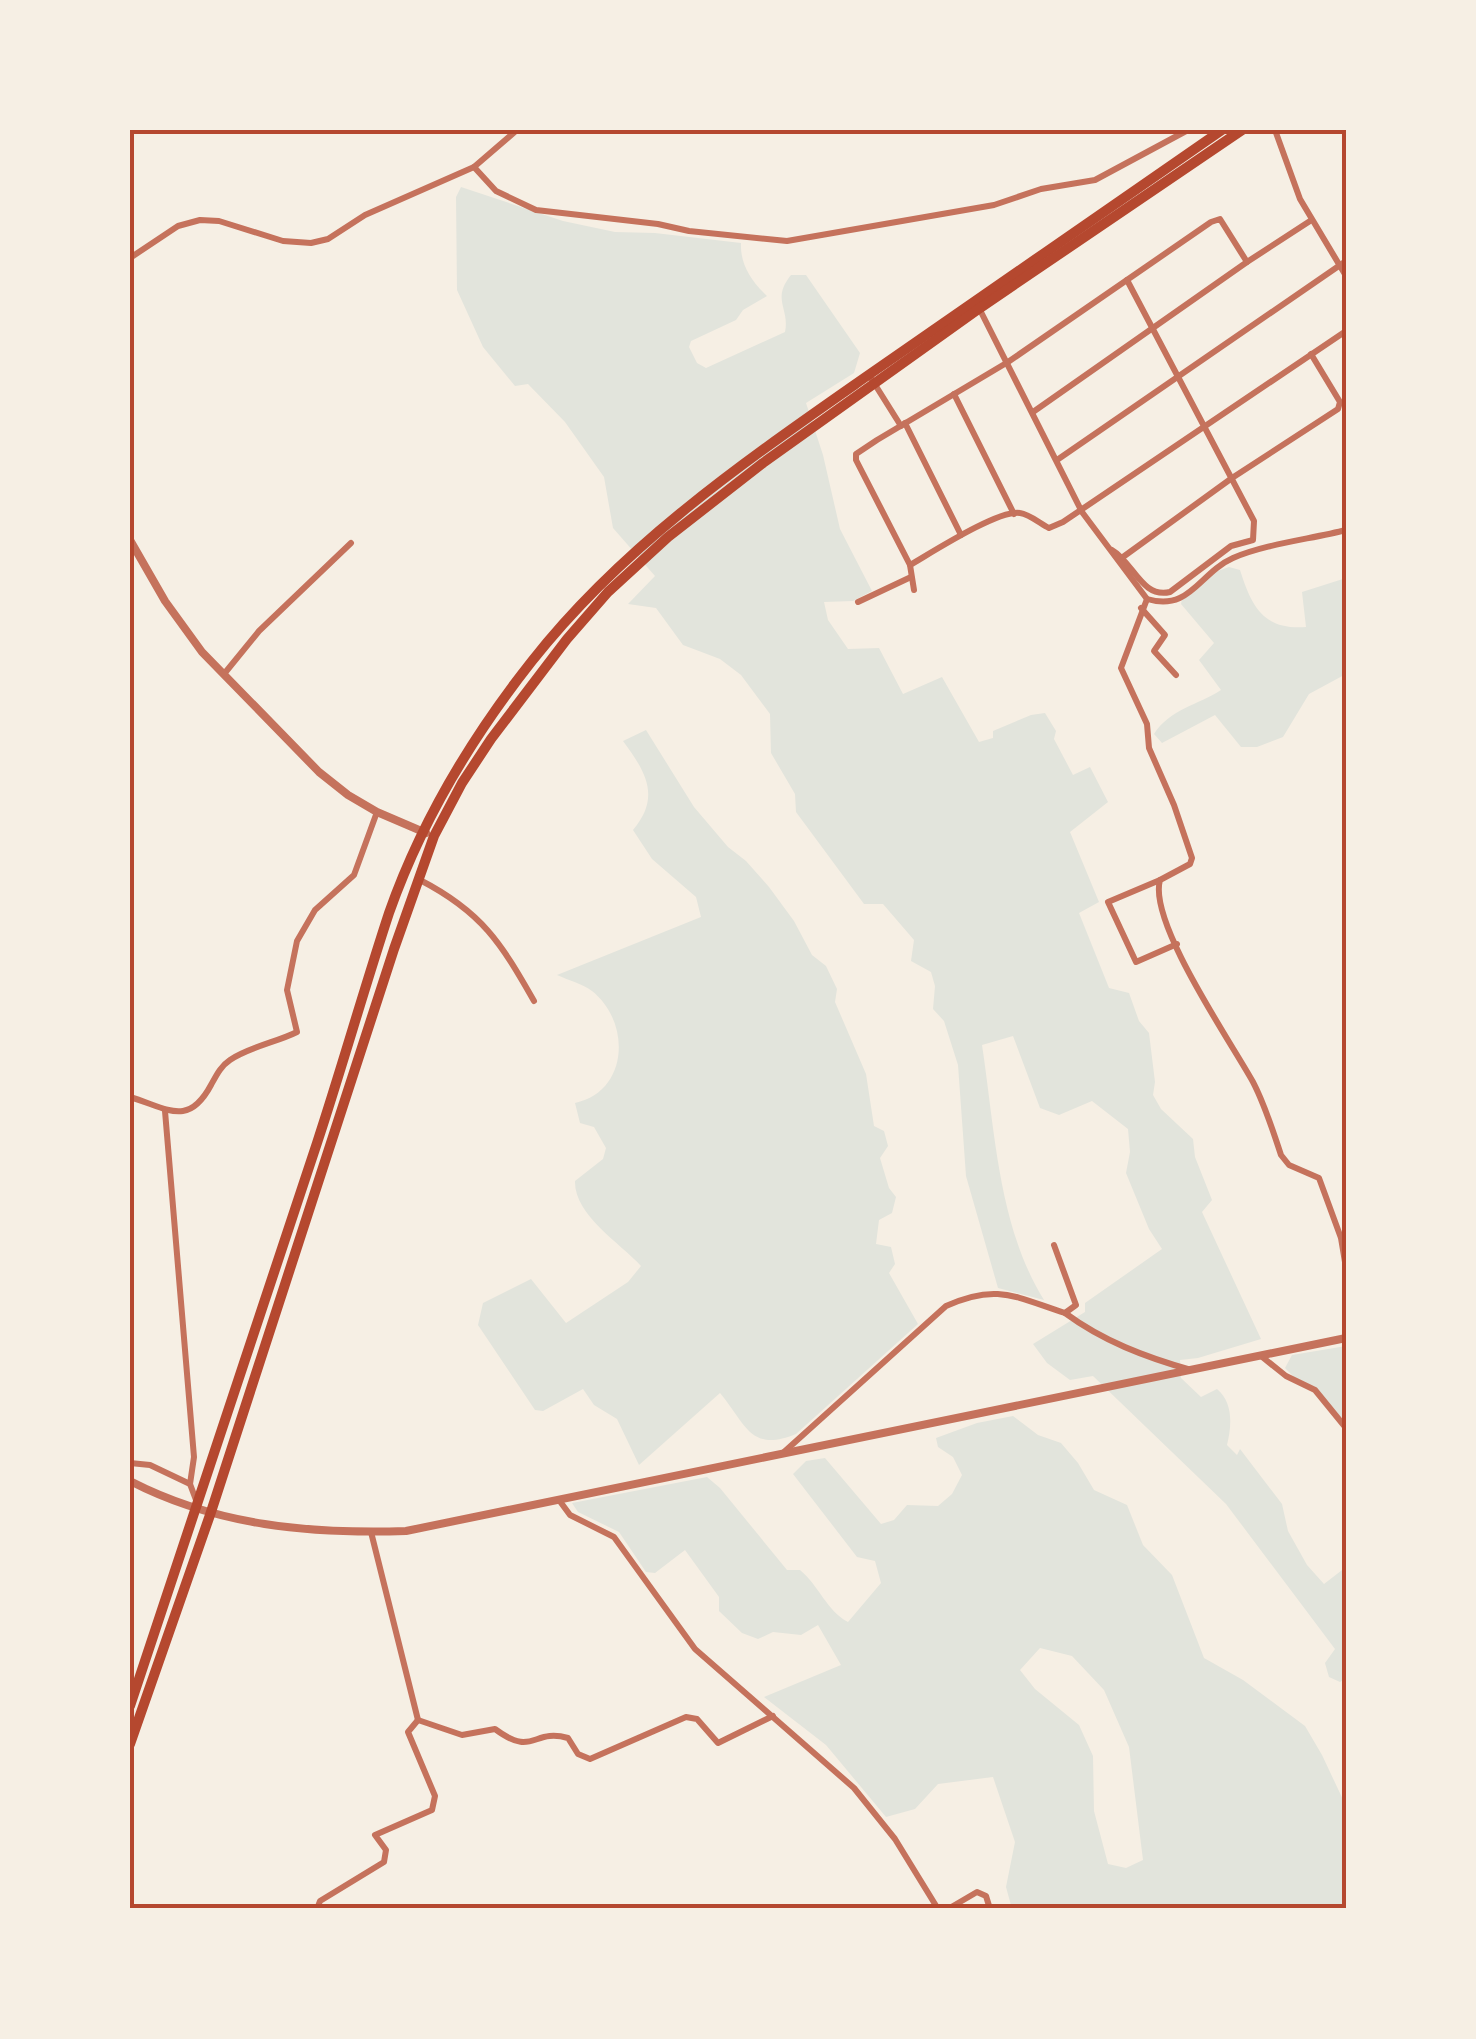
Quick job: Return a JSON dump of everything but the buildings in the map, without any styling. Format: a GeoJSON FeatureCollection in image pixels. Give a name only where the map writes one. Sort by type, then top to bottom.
{"type":"FeatureCollection","features":[{"type":"Feature","properties":{"kind":"highway"},"geometry":{"type":"LineString","coordinates":[[130,1706],[390,912],[458,764],[532,661],[617,566],[756,454],[871,380],[1222,130]]}},
{"type":"Feature","properties":{"kind":"highway"},"geometry":{"type":"LineString","coordinates":[[978,304],[1242,130]]}},
{"type":"Feature","properties":{"kind":"highway"},"geometry":{"type":"LineString","coordinates":[[130,1744],[420,880],[429,834]]}},
{"type":"Feature","properties":{"kind":"street"},"geometry":{"type":"LineString","coordinates":[[130,258],[178,226],[200,220],[311,244],[365,215],[474,167],[517,130]]}},
{"type":"Feature","properties":{"kind":"street"},"geometry":{"type":"LineString","coordinates":[[474,167],[496,191],[536,210],[622,219],[689,232],[787,241],[994,204],[1042,189],[1095,180],[1188,130]]}},
{"type":"Feature","properties":{"kind":"street"},"geometry":{"type":"LineString","coordinates":[[1275,130],[1310,221],[1343,263],[1346,276]]}},
{"type":"Feature","properties":{"kind":"street"},"geometry":{"type":"LineString","coordinates":[[914,590],[910,565],[856,454],[1008,362],[1220,219],[1247,262]]}},
{"type":"Feature","properties":{"kind":"street"},"geometry":{"type":"LineString","coordinates":[[1033,412],[1310,221]]}},
{"type":"Feature","properties":{"kind":"street"},"geometry":{"type":"LineString","coordinates":[[1057,460],[1343,263]]}},
{"type":"Feature","properties":{"kind":"street"},"geometry":{"type":"LineString","coordinates":[[1108,548],[1123,556],[1149,590],[1160,595],[1170,592],[1231,546],[1252,540],[1254,521],[1127,280]]}},
{"type":"Feature","properties":{"kind":"street"},"geometry":{"type":"LineString","coordinates":[[978,304],[1082,512],[1147,600],[1178,600],[1231,559],[1346,530]]}},
{"type":"Feature","properties":{"kind":"street"},"geometry":{"type":"LineString","coordinates":[[910,565],[961,535],[1014,514],[1020,513],[1049,528],[1082,512],[1346,330]]}},
{"type":"Feature","properties":{"kind":"street"},"geometry":{"type":"LineString","coordinates":[[1123,556],[1338,409],[1340,402],[1311,354]]}},
{"type":"Feature","properties":{"kind":"street"},"geometry":{"type":"LineString","coordinates":[[871,380],[903,425],[961,535]]}},
{"type":"Feature","properties":{"kind":"street"},"geometry":{"type":"LineString","coordinates":[[954,394],[1014,514]]}},
{"type":"Feature","properties":{"kind":"street"},"geometry":{"type":"LineString","coordinates":[[130,540],[182,627],[320,772],[377,812],[429,834]]}},
{"type":"Feature","properties":{"kind":"street"},"geometry":{"type":"LineString","coordinates":[[224,674],[259,630],[351,543]]}},
{"type":"Feature","properties":{"kind":"street"},"geometry":{"type":"LineString","coordinates":[[858,602],[911,577]]}},
{"type":"Feature","properties":{"kind":"street"},"geometry":{"type":"LineString","coordinates":[[1147,600],[1121,668],[1147,724],[1149,748],[1192,858],[1190,864],[1160,880],[1108,902],[1136,962],[1176,944]]}},
{"type":"Feature","properties":{"kind":"street"},"geometry":{"type":"LineString","coordinates":[[1141,608],[1165,635],[1154,651],[1176,675]]}},
{"type":"Feature","properties":{"kind":"street"},"geometry":{"type":"LineString","coordinates":[[130,1098],[165,1111],[192,1109],[202,1102],[220,1068],[234,1056],[298,1032],[286,990],[297,941],[315,910],[354,875],[377,812]]}},
{"type":"Feature","properties":{"kind":"street"},"geometry":{"type":"LineString","coordinates":[[420,880],[452,896],[501,944],[534,1002]]}},
{"type":"Feature","properties":{"kind":"street"},"geometry":{"type":"LineString","coordinates":[[1160,880],[1159,901],[1176,944],[1192,980],[1254,1083],[1281,1155],[1288,1165],[1319,1178],[1341,1238],[1346,1268]]}},
{"type":"Feature","properties":{"kind":"street"},"geometry":{"type":"LineString","coordinates":[[165,1111],[194,1457],[190,1484],[195,1505]]}},
{"type":"Feature","properties":{"kind":"street"},"geometry":{"type":"LineString","coordinates":[[1054,1245],[1076,1305],[1065,1313]]}},
{"type":"Feature","properties":{"kind":"street"},"geometry":{"type":"LineString","coordinates":[[784,1452],[946,1306],[972,1294],[992,1291],[1065,1313],[1118,1345],[1192,1370]]}},
{"type":"Feature","properties":{"kind":"street"},"geometry":{"type":"LineString","coordinates":[[130,1482],[210,1514],[310,1531],[406,1531],[1346,1338]]}},
{"type":"Feature","properties":{"kind":"street"},"geometry":{"type":"LineString","coordinates":[[1261,1356],[1286,1376],[1314,1390],[1346,1428]]}},
{"type":"Feature","properties":{"kind":"street"},"geometry":{"type":"LineString","coordinates":[[130,1464],[150,1465],[190,1484]]}},
{"type":"Feature","properties":{"kind":"street"},"geometry":{"type":"LineString","coordinates":[[559,1500],[570,1515],[614,1537],[695,1648],[854,1788],[895,1838],[938,1909]]}},
{"type":"Feature","properties":{"kind":"street"},"geometry":{"type":"LineString","coordinates":[[371,1532],[418,1720]]}},
{"type":"Feature","properties":{"kind":"street"},"geometry":{"type":"LineString","coordinates":[[418,1720],[462,1735],[494,1729],[522,1744],[555,1734],[568,1738],[578,1754],[590,1759],[686,1716],[697,1719],[718,1743],[774,1716]]}},
{"type":"Feature","properties":{"kind":"street"},"geometry":{"type":"LineString","coordinates":[[318,1909],[320,1901],[384,1862],[386,1850],[375,1835],[432,1810],[435,1796],[408,1732],[418,1720]]}},
{"type":"Feature","properties":{"kind":"street"},"geometry":{"type":"LineString","coordinates":[[948,1909],[977,1892],[986,1896],[990,1909]]}},
{"type":"Feature","properties":{"kind":"shaded area"},"geometry":{"type":"Polygon","coordinates":[[[461,187],[563,221],[615,232],[741,243],[748,272],[767,296],[743,310],[736,320],[691,341],[689,347],[697,363],[706,368],[785,332],[782,291],[791,275],[806,275],[860,353],[854,373],[806,403],[840,529],[872,591],[853,601],[824,602],[828,620],[848,649],[879,648],[903,694],[942,677],[979,742],[993,738],[993,731],[1045,713],[1073,775],[1090,767],[1108,802],[1070,832],[1099,902],[1079,913],[1109,988],[1129,993],[1139,1021],[1149,1033],[1153,1095],[1161,1109],[1193,1139],[1195,1157],[1212,1200],[1202,1212],[1261,1339],[1180,1360],[1181,1378],[1201,1397],[1217,1389],[1222,1394],[1230,1414],[1227,1445],[1237,1455],[1240,1449],[1282,1504],[1288,1531],[1307,1565],[1324,1584],[1346,1567],[1346,1678],[1340,1682],[1329,1677],[1325,1663],[1335,1649],[1226,1504],[1093,1376],[1070,1380],[1047,1363],[1033,1344],[1085,1312],[1085,1303],[1162,1249],[1149,1229],[1126,1173],[1130,1152],[1128,1129],[1092,1101],[1059,1115],[1040,1108],[1013,1036],[982,1045],[1008,1209],[1017,1241],[1044,1300],[998,1288],[966,1176],[958,1065],[944,1021],[933,1009],[935,986],[931,972],[911,961],[914,940],[883,904],[864,904],[796,812],[795,794],[771,753],[770,714],[741,675],[720,659],[683,645],[656,608],[628,604],[655,576],[613,528],[604,477],[565,422],[528,384],[515,386],[483,347],[457,290],[456,197],[461,187]]]}},
{"type":"Feature","properties":{"kind":"shaded area"},"geometry":{"type":"Polygon","coordinates":[[[1229,567],[1240,570],[1249,595],[1262,614],[1292,627],[1306,627],[1302,592],[1346,578],[1346,674],[1309,694],[1283,737],[1257,747],[1241,747],[1215,715],[1162,743],[1154,734],[1168,719],[1221,690],[1199,660],[1214,643],[1181,604],[1183,595],[1215,572],[1229,567]]]}},
{"type":"Feature","properties":{"kind":"shaded area"},"geometry":{"type":"Polygon","coordinates":[[[646,730],[694,807],[769,887],[812,955],[826,966],[837,989],[835,1002],[866,1074],[874,1126],[884,1131],[888,1146],[880,1158],[889,1188],[896,1197],[892,1213],[879,1220],[876,1244],[891,1247],[895,1264],[889,1273],[918,1324],[796,1434],[781,1439],[759,1438],[743,1425],[720,1393],[639,1465],[617,1419],[594,1405],[583,1389],[543,1411],[535,1410],[478,1325],[483,1303],[531,1279],[566,1323],[628,1282],[641,1266],[590,1217],[575,1181],[603,1159],[606,1148],[594,1127],[580,1123],[575,1103],[593,1096],[614,1071],[618,1038],[614,1020],[592,991],[557,975],[701,917],[696,897],[652,859],[633,830],[646,807],[647,785],[623,741],[646,730]]]}},
{"type":"Feature","properties":{"kind":"shaded area"},"geometry":{"type":"Polygon","coordinates":[[[1346,1346],[1346,1423],[1315,1387],[1296,1379],[1285,1368],[1292,1355],[1346,1346]]]}},
{"type":"Feature","properties":{"kind":"shaded area"},"geometry":{"type":"Polygon","coordinates":[[[1013,1416],[1038,1435],[1061,1443],[1094,1490],[1127,1505],[1143,1545],[1172,1575],[1204,1658],[1243,1680],[1305,1726],[1346,1806],[1346,1909],[1012,1909],[1006,1887],[1015,1842],[993,1777],[938,1784],[915,1809],[886,1817],[826,1745],[764,1697],[841,1665],[818,1625],[801,1635],[773,1632],[758,1639],[742,1633],[719,1611],[719,1597],[685,1550],[655,1573],[646,1572],[619,1532],[578,1512],[572,1503],[707,1477],[787,1570],[800,1570],[848,1622],[881,1583],[875,1561],[857,1557],[793,1474],[806,1461],[825,1458],[881,1524],[894,1520],[907,1505],[938,1506],[952,1494],[962,1475],[953,1457],[938,1447],[936,1438],[977,1423],[1013,1416]],[[1040,1648],[1020,1670],[1035,1689],[1079,1725],[1093,1756],[1094,1811],[1108,1864],[1126,1868],[1143,1860],[1129,1747],[1104,1690],[1072,1656],[1040,1648]]]}}]}
